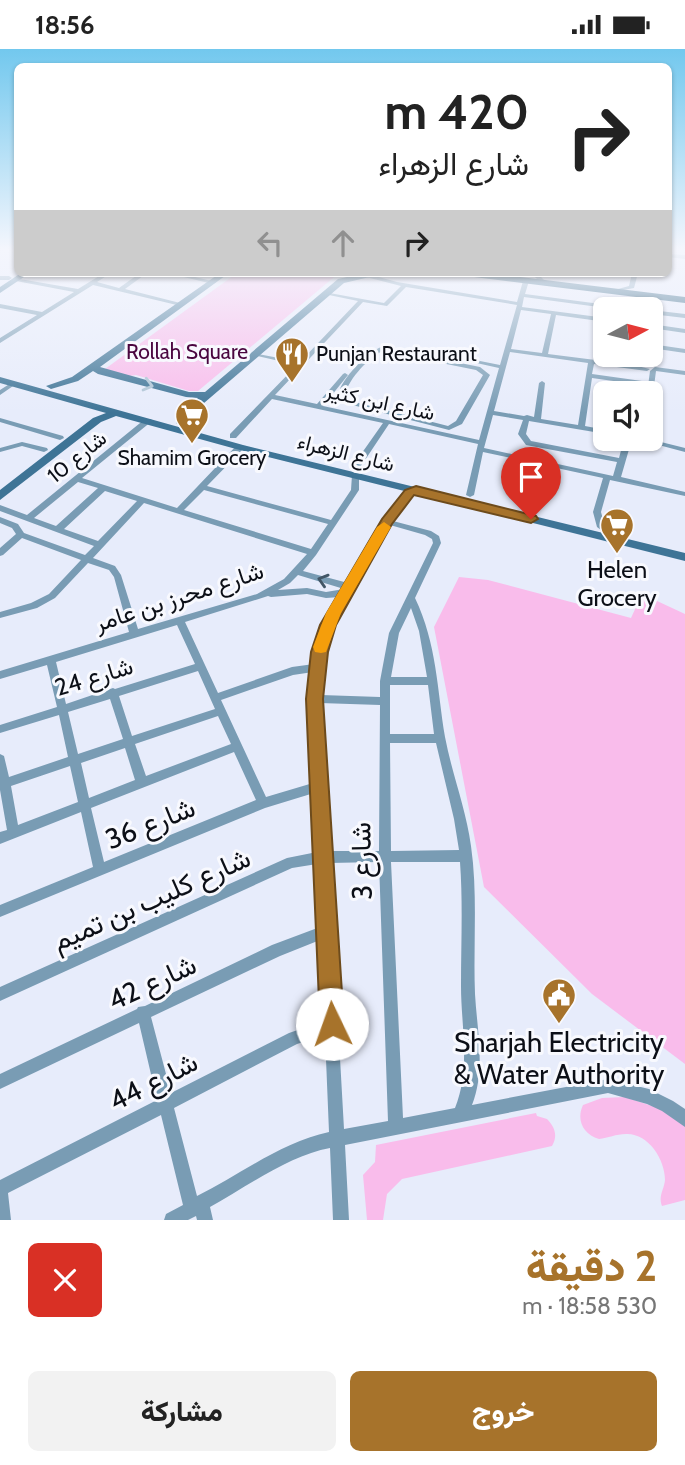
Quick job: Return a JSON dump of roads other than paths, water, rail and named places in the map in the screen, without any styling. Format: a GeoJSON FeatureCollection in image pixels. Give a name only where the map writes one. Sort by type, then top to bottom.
{"type":"FeatureCollection","features":[{"type":"Feature","properties":{"kind":"main road"},"geometry":{"type":"LineString","coordinates":[[51,386],[71,381],[183,304]]}},
{"type":"Feature","properties":{"kind":"main road"},"geometry":{"type":"LineString","coordinates":[[181,423],[186,414],[314,304]]}},
{"type":"Feature","properties":{"kind":"main road"},"geometry":{"type":"LineString","coordinates":[[96,363],[95,368],[101,372],[181,393],[208,395]]}},
{"type":"Feature","properties":{"kind":"main road","name":"شارع الزهراء"},"geometry":{"type":"LineString","coordinates":[[0,372],[51,386],[148,421],[240,447],[470,495],[601,527],[684,552]]}},
{"type":"Feature","properties":{"kind":"main road","name":"شارع الزهراء"},"geometry":{"type":"LineString","coordinates":[[0,380],[91,406],[121,410],[233,436],[416,490],[684,552]]}},
{"type":"Feature","properties":{"kind":"main road"},"geometry":{"type":"LineString","coordinates":[[49,452],[60,438],[87,417],[91,406]]}},
{"type":"Feature","properties":{"kind":"main road"},"geometry":{"type":"LineString","coordinates":[[0,484],[97,420],[121,410]]}},
{"type":"Feature","properties":{"kind":"main road"},"geometry":{"type":"LineString","coordinates":[[0,496],[49,452],[75,433],[72,429]]}},
{"type":"Feature","properties":{"kind":"street"},"geometry":{"type":"LineString","coordinates":[[0,341],[58,304]]}},
{"type":"Feature","properties":{"kind":"street"},"geometry":{"type":"LineString","coordinates":[[233,436],[358,304]]}},
{"type":"Feature","properties":{"kind":"street"},"geometry":{"type":"LineString","coordinates":[[506,304],[593,318]]}},
{"type":"Feature","properties":{"kind":"street"},"geometry":{"type":"LineString","coordinates":[[0,306],[42,314]]}},
{"type":"Feature","properties":{"kind":"street"},"geometry":{"type":"LineString","coordinates":[[470,495],[519,306]]}},
{"type":"Feature","properties":{"kind":"street"},"geometry":{"type":"LineString","coordinates":[[545,355],[554,312]]}},
{"type":"Feature","properties":{"kind":"street"},"geometry":{"type":"LineString","coordinates":[[663,313],[685,316]]}},
{"type":"Feature","properties":{"kind":"street"},"geometry":{"type":"LineString","coordinates":[[663,328],[685,331]]}},
{"type":"Feature","properties":{"kind":"street"},"geometry":{"type":"LineString","coordinates":[[0,333],[9,335]]}},
{"type":"Feature","properties":{"kind":"street"},"geometry":{"type":"LineString","coordinates":[[663,348],[685,351]]}},
{"type":"Feature","properties":{"kind":"street"},"geometry":{"type":"LineString","coordinates":[[318,407],[373,352],[381,349],[398,349],[502,367]]}},
{"type":"Feature","properties":{"kind":"street"},"geometry":{"type":"LineString","coordinates":[[336,391],[337,398],[342,402],[433,428],[456,426],[487,375],[482,369],[398,349]]}},
{"type":"Feature","properties":{"kind":"street"},"geometry":{"type":"LineString","coordinates":[[506,350],[591,361],[581,427]]}},
{"type":"Feature","properties":{"kind":"street"},"geometry":{"type":"LineString","coordinates":[[255,354],[300,364]]}},
{"type":"Feature","properties":{"kind":"street"},"geometry":{"type":"LineString","coordinates":[[636,367],[685,373]]}},
{"type":"Feature","properties":{"kind":"street"},"geometry":{"type":"LineString","coordinates":[[651,381],[652,370]]}},
{"type":"Feature","properties":{"kind":"street"},"geometry":{"type":"LineString","coordinates":[[589,375],[629,381]]}},
{"type":"Feature","properties":{"kind":"street"},"geometry":{"type":"LineString","coordinates":[[486,379],[498,382]]}},
{"type":"Feature","properties":{"kind":"street"},"geometry":{"type":"LineString","coordinates":[[537,419],[542,383]]}},
{"type":"Feature","properties":{"kind":"street"},"geometry":{"type":"LineString","coordinates":[[0,393],[13,384]]}},
{"type":"Feature","properties":{"kind":"street","name":"شارع ابن كثير"},"geometry":{"type":"LineString","coordinates":[[270,396],[387,422],[433,428],[481,446],[611,479],[685,493]]}},
{"type":"Feature","properties":{"kind":"street"},"geometry":{"type":"LineString","coordinates":[[490,412],[593,429]]}},
{"type":"Feature","properties":{"kind":"street"},"geometry":{"type":"LineString","coordinates":[[527,417],[522,434],[526,441],[622,461]]}},
{"type":"Feature","properties":{"kind":"street"},"geometry":{"type":"LineString","coordinates":[[0,420],[60,438]]}},
{"type":"Feature","properties":{"kind":"street","name":"شارع 10"},"geometry":{"type":"LineString","coordinates":[[27,519],[148,421]]}},
{"type":"Feature","properties":{"kind":"street","name":"شارع محرز بن عامر"},"geometry":{"type":"LineString","coordinates":[[0,675],[260,596],[296,573],[313,553],[355,490],[356,471],[387,422]]}},
{"type":"Feature","properties":{"kind":"street"},"geometry":{"type":"LineString","coordinates":[[0,450],[22,444],[49,452]]}},
{"type":"Feature","properties":{"kind":"street"},"geometry":{"type":"LineString","coordinates":[[663,445],[685,450]]}},
{"type":"Feature","properties":{"kind":"street"},"geometry":{"type":"LineString","coordinates":[[179,511],[240,447]]}},
{"type":"Feature","properties":{"kind":"street"},"geometry":{"type":"LineString","coordinates":[[601,527],[597,512],[625,451]]}},
{"type":"Feature","properties":{"kind":"street"},"geometry":{"type":"LineString","coordinates":[[76,479],[313,553]]}},
{"type":"Feature","properties":{"kind":"street"},"geometry":{"type":"LineString","coordinates":[[202,487],[333,523]]}},
{"type":"Feature","properties":{"kind":"street"},"geometry":{"type":"LineString","coordinates":[[57,530],[103,488]]}},
{"type":"Feature","properties":{"kind":"street"},"geometry":{"type":"LineString","coordinates":[[341,1220],[315,699],[317,667],[323,638],[334,613],[404,496],[416,490]]}},
{"type":"Feature","properties":{"kind":"street"},"geometry":{"type":"LineString","coordinates":[[0,615],[46,600],[142,500]]}},
{"type":"Feature","properties":{"kind":"street"},"geometry":{"type":"LineString","coordinates":[[0,508],[100,545]]}},
{"type":"Feature","properties":{"kind":"street"},"geometry":{"type":"LineString","coordinates":[[0,520],[15,526],[21,535],[108,566],[117,574],[135,635]]}},
{"type":"Feature","properties":{"kind":"street","name":"شارع 3"},"geometry":{"type":"LineString","coordinates":[[387,522],[428,533],[437,540],[394,633],[385,681],[385,856],[396,1128]]}},
{"type":"Feature","properties":{"kind":"street"},"geometry":{"type":"LineString","coordinates":[[0,553],[21,535]]}},
{"type":"Feature","properties":{"kind":"street"},"geometry":{"type":"LineString","coordinates":[[307,591],[298,584],[296,573],[347,590]]}},
{"type":"Feature","properties":{"kind":"street"},"geometry":{"type":"LineString","coordinates":[[260,596],[347,590]]}},
{"type":"Feature","properties":{"kind":"street"},"geometry":{"type":"LineString","coordinates":[[319,594],[334,613]]}},
{"type":"Feature","properties":{"kind":"street"},"geometry":{"type":"LineString","coordinates":[[411,598],[426,635],[440,739],[466,856],[468,991],[473,1070],[467,1101],[460,1115]]}},
{"type":"Feature","properties":{"kind":"street"},"geometry":{"type":"LineString","coordinates":[[180,621],[263,803]]}},
{"type":"Feature","properties":{"kind":"street"},"geometry":{"type":"LineString","coordinates":[[51,660],[100,870]]}},
{"type":"Feature","properties":{"kind":"street","name":"شارع 24"},"geometry":{"type":"LineString","coordinates":[[0,729],[200,666]]}},
{"type":"Feature","properties":{"kind":"street"},"geometry":{"type":"LineString","coordinates":[[215,698],[292,671],[317,667]]}},
{"type":"Feature","properties":{"kind":"street"},"geometry":{"type":"LineString","coordinates":[[385,681],[432,681]]}},
{"type":"Feature","properties":{"kind":"street"},"geometry":{"type":"LineString","coordinates":[[113,692],[142,783]]}},
{"type":"Feature","properties":{"kind":"street"},"geometry":{"type":"LineString","coordinates":[[315,699],[384,701]]}},
{"type":"Feature","properties":{"kind":"street"},"geometry":{"type":"LineString","coordinates":[[2,784],[221,711]]}},
{"type":"Feature","properties":{"kind":"street"},"geometry":{"type":"LineString","coordinates":[[384,738],[440,739]]}},
{"type":"Feature","properties":{"kind":"street"},"geometry":{"type":"LineString","coordinates":[[0,838],[237,746]]}},
{"type":"Feature","properties":{"kind":"street"},"geometry":{"type":"LineString","coordinates":[[0,759],[2,784],[14,833]]}},
{"type":"Feature","properties":{"kind":"street","name":"شارع 36"},"geometry":{"type":"LineString","coordinates":[[0,911],[263,803],[320,786]]}},
{"type":"Feature","properties":{"kind":"street","name":"شارع كليب بن تميم"},"geometry":{"type":"LineString","coordinates":[[0,994],[291,862],[324,857],[466,856]]}},
{"type":"Feature","properties":{"kind":"street","name":"شارع 42"},"geometry":{"type":"LineString","coordinates":[[0,1082],[143,1012],[294,943],[328,931]]}},
{"type":"Feature","properties":{"kind":"street"},"geometry":{"type":"LineString","coordinates":[[143,1012],[199,1211]]}},
{"type":"Feature","properties":{"kind":"street","name":"شارع 44"},"geometry":{"type":"LineString","coordinates":[[0,1191],[295,1038],[332,1024]]}},
{"type":"Feature","properties":{"kind":"street"},"geometry":{"type":"LineString","coordinates":[[172,1220],[199,1211],[303,1146],[337,1139],[608,1086],[632,1090],[655,1099],[685,1119]]}},
{"type":"Feature","properties":{"kind":"street"},"geometry":{"type":"LineString","coordinates":[[0,1191],[3,1220]]}},
{"type":"Feature","properties":{"kind":"place","name":"Punjan Restaurant"},"geometry":{"type":"Point","coordinates":[292,384]}},
{"type":"Feature","properties":{"kind":"place","name":"Shamim Grocery"},"geometry":{"type":"Point","coordinates":[192,445]}},
{"type":"Feature","properties":{"kind":"place","name":"Helen Grocery"},"geometry":{"type":"Point","coordinates":[617,555]}},
{"type":"Feature","properties":{"kind":"place","name":"Sharjah Electricity & Water Authority"},"geometry":{"type":"Point","coordinates":[559,1025]}},
{"type":"Feature","properties":{"kind":"park label","name":"Rollah Square"},"geometry":{"type":"Point","coordinates":[187,352]}}]}
